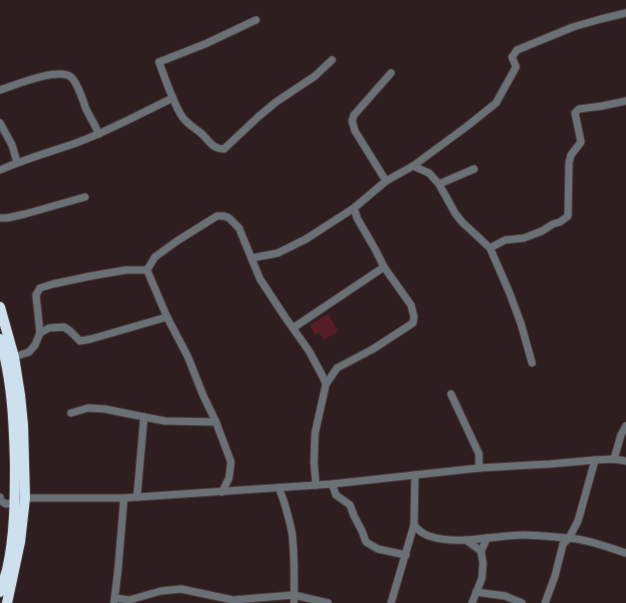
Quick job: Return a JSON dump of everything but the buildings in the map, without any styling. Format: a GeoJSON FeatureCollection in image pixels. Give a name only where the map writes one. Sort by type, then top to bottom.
{"type":"FeatureCollection","features":[{"type":"Feature","properties":{"kind":"highway"},"geometry":{"type":"LineString","coordinates":[[0,307],[14,357],[20,395],[23,425],[25,498],[20,542],[7,603]]}},
{"type":"Feature","properties":{"kind":"highway"},"geometry":{"type":"LineString","coordinates":[[0,339],[8,370],[14,419],[15,502],[7,570],[0,592]]}},
{"type":"Feature","properties":{"kind":"street"},"geometry":{"type":"LineString","coordinates":[[252,258],[278,252],[306,239],[354,208],[386,182],[413,166],[466,127],[496,103],[516,67],[512,57],[517,50],[573,27],[626,13]]}},
{"type":"Feature","properties":{"kind":"street"},"geometry":{"type":"LineString","coordinates":[[256,20],[205,44],[159,62],[182,118],[214,147],[224,149],[276,102],[316,76],[332,60]]}},
{"type":"Feature","properties":{"kind":"street"},"geometry":{"type":"LineString","coordinates":[[386,182],[354,131],[352,121],[354,115],[391,73]]}},
{"type":"Feature","properties":{"kind":"street"},"geometry":{"type":"LineString","coordinates":[[0,90],[46,75],[63,74],[70,76],[99,134]]}},
{"type":"Feature","properties":{"kind":"street"},"geometry":{"type":"LineString","coordinates":[[0,170],[99,134],[173,98]]}},
{"type":"Feature","properties":{"kind":"street"},"geometry":{"type":"LineString","coordinates":[[490,248],[505,240],[524,238],[542,231],[568,216],[568,162],[581,142],[575,113],[579,108],[626,101]]}},
{"type":"Feature","properties":{"kind":"street"},"geometry":{"type":"LineString","coordinates":[[0,123],[12,145],[18,162]]}},
{"type":"Feature","properties":{"kind":"street"},"geometry":{"type":"LineString","coordinates":[[413,166],[429,174],[439,184],[462,222],[490,248],[510,294],[532,362]]}},
{"type":"Feature","properties":{"kind":"street"},"geometry":{"type":"LineString","coordinates":[[439,184],[474,169]]}},
{"type":"Feature","properties":{"kind":"street"},"geometry":{"type":"LineString","coordinates":[[0,218],[16,216],[85,197]]}},
{"type":"Feature","properties":{"kind":"street"},"geometry":{"type":"LineString","coordinates":[[316,485],[314,463],[315,433],[326,384],[337,368],[381,344],[413,323],[414,318],[411,305],[384,267],[357,218],[354,208]]}},
{"type":"Feature","properties":{"kind":"street"},"geometry":{"type":"LineString","coordinates":[[146,270],[155,257],[176,241],[217,216],[229,218],[239,228],[260,278],[310,351],[326,384]]}},
{"type":"Feature","properties":{"kind":"street"},"geometry":{"type":"LineString","coordinates":[[293,328],[384,267]]}},
{"type":"Feature","properties":{"kind":"street"},"geometry":{"type":"LineString","coordinates":[[14,357],[29,352],[36,344],[40,333],[36,295],[40,288],[126,270],[146,270]]}},
{"type":"Feature","properties":{"kind":"street"},"geometry":{"type":"LineString","coordinates":[[146,270],[167,317],[188,357],[231,462],[229,478],[222,492]]}},
{"type":"Feature","properties":{"kind":"street"},"geometry":{"type":"LineString","coordinates":[[40,333],[50,328],[64,327],[80,340],[91,340],[167,317]]}},
{"type":"Feature","properties":{"kind":"street"},"geometry":{"type":"LineString","coordinates":[[451,394],[479,454],[479,468]]}},
{"type":"Feature","properties":{"kind":"street"},"geometry":{"type":"LineString","coordinates":[[71,413],[88,408],[165,421],[216,422]]}},
{"type":"Feature","properties":{"kind":"street"},"geometry":{"type":"LineString","coordinates":[[137,497],[144,417]]}},
{"type":"Feature","properties":{"kind":"street"},"geometry":{"type":"LineString","coordinates":[[614,459],[621,435],[626,426]]}},
{"type":"Feature","properties":{"kind":"street"},"geometry":{"type":"LineString","coordinates":[[25,498],[124,498],[222,492],[332,484],[479,468],[614,459],[626,461]]}},
{"type":"Feature","properties":{"kind":"street"},"geometry":{"type":"LineString","coordinates":[[545,603],[555,576],[563,544],[569,538],[578,521],[595,460]]}},
{"type":"Feature","properties":{"kind":"street"},"geometry":{"type":"LineString","coordinates":[[390,603],[414,525],[415,475]]}},
{"type":"Feature","properties":{"kind":"street"},"geometry":{"type":"LineString","coordinates":[[332,484],[336,495],[350,505],[366,542],[378,549],[406,555]]}},
{"type":"Feature","properties":{"kind":"street"},"geometry":{"type":"LineString","coordinates":[[280,488],[292,533],[294,603]]}},
{"type":"Feature","properties":{"kind":"street"},"geometry":{"type":"LineString","coordinates":[[0,497],[1,501],[6,504],[15,502]]}},
{"type":"Feature","properties":{"kind":"street"},"geometry":{"type":"LineString","coordinates":[[124,498],[115,601],[181,590],[232,600],[294,595],[328,603]]}},
{"type":"Feature","properties":{"kind":"street"},"geometry":{"type":"LineString","coordinates":[[414,525],[428,536],[441,539],[466,540],[524,535],[569,538],[587,541],[626,553]]}},
{"type":"Feature","properties":{"kind":"street"},"geometry":{"type":"LineString","coordinates":[[472,603],[482,578],[483,563],[481,551],[487,538]]}},
{"type":"Feature","properties":{"kind":"street"},"geometry":{"type":"LineString","coordinates":[[466,540],[481,551]]}},
{"type":"Feature","properties":{"kind":"street"},"geometry":{"type":"LineString","coordinates":[[476,592],[506,596],[522,603]]}},
{"type":"Feature","properties":{"kind":"shaded area"},"geometry":{"type":"Polygon","coordinates":[[[328,314],[338,331],[324,340],[319,333],[315,335],[310,325],[328,314]]]}}]}
